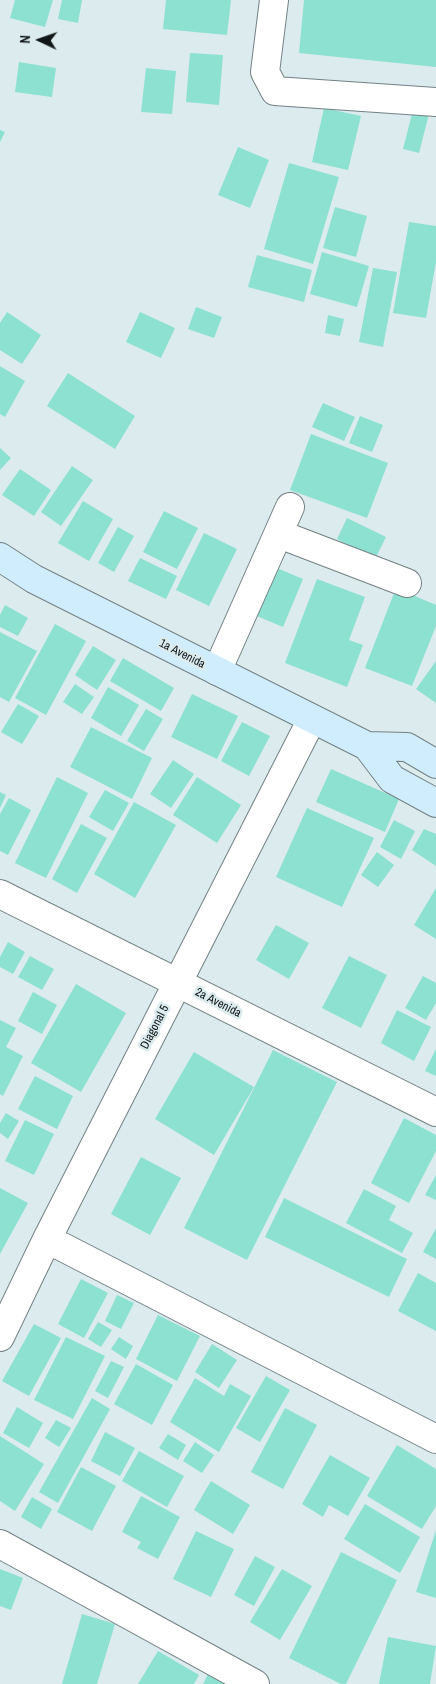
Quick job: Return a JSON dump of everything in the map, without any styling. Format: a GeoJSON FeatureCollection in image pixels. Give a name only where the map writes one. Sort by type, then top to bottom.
{"type":"FeatureCollection","features":[{"type":"Feature","properties":{"kind":"main road","name":"1a Avenida"},"geometry":{"type":"LineString","coordinates":[[0,557],[34,579],[366,746],[407,747],[436,764]]}},
{"type":"Feature","properties":{"kind":"main road","name":"1a Avenida"},"geometry":{"type":"LineString","coordinates":[[366,746],[392,779],[436,803]]}},
{"type":"Feature","properties":{"kind":"street"},"geometry":{"type":"LineString","coordinates":[[274,0],[265,72],[274,91],[436,102]]}},
{"type":"Feature","properties":{"kind":"street"},"geometry":{"type":"LineString","coordinates":[[217,671],[290,507]]}},
{"type":"Feature","properties":{"kind":"street"},"geometry":{"type":"LineString","coordinates":[[279,534],[407,583]]}},
{"type":"Feature","properties":{"kind":"street","name":"Diagonal 5"},"geometry":{"type":"LineString","coordinates":[[0,1337],[47,1239],[312,719]]}},
{"type":"Feature","properties":{"kind":"street","name":"2a Avenida"},"geometry":{"type":"LineString","coordinates":[[0,894],[436,1112]]}},
{"type":"Feature","properties":{"kind":"street"},"geometry":{"type":"LineString","coordinates":[[47,1239],[436,1439]]}},
{"type":"Feature","properties":{"kind":"street"},"geometry":{"type":"LineString","coordinates":[[0,1544],[255,1684]]}},
{"type":"Feature","properties":{"kind":"building"},"geometry":{"type":"Polygon","coordinates":[[[15,0],[53,0],[45,27],[10,18],[15,0]]]}},
{"type":"Feature","properties":{"kind":"building"},"geometry":{"type":"Polygon","coordinates":[[[62,0],[82,0],[78,23],[58,19],[62,0]]]}},
{"type":"Feature","properties":{"kind":"building"},"geometry":{"type":"Polygon","coordinates":[[[166,0],[231,0],[227,35],[163,29],[166,0]]]}},
{"type":"Feature","properties":{"kind":"building"},"geometry":{"type":"Polygon","coordinates":[[[304,0],[436,0],[436,67],[299,53],[304,0]]]}},
{"type":"Feature","properties":{"kind":"building"},"geometry":{"type":"Polygon","coordinates":[[[190,53],[223,55],[219,105],[186,102],[190,53]]]}},
{"type":"Feature","properties":{"kind":"building"},"geometry":{"type":"Polygon","coordinates":[[[19,62],[56,68],[52,97],[15,92],[19,62]]]}},
{"type":"Feature","properties":{"kind":"building"},"geometry":{"type":"Polygon","coordinates":[[[146,68],[176,71],[172,114],[141,112],[146,68]]]}},
{"type":"Feature","properties":{"kind":"building"},"geometry":{"type":"Polygon","coordinates":[[[415,102],[431,106],[419,153],[403,149],[415,102]]]}},
{"type":"Feature","properties":{"kind":"building"},"geometry":{"type":"Polygon","coordinates":[[[324,108],[361,116],[348,170],[312,162],[324,108]]]}},
{"type":"Feature","properties":{"kind":"building"},"geometry":{"type":"Polygon","coordinates":[[[0,130],[5,132],[0,142],[0,130]]]}},
{"type":"Feature","properties":{"kind":"building"},"geometry":{"type":"Polygon","coordinates":[[[238,147],[269,160],[250,208],[218,195],[238,147]]]}},
{"type":"Feature","properties":{"kind":"building"},"geometry":{"type":"Polygon","coordinates":[[[289,163],[339,177],[313,264],[264,249],[289,163]]]}},
{"type":"Feature","properties":{"kind":"building"},"geometry":{"type":"Polygon","coordinates":[[[335,207],[367,216],[356,257],[323,248],[335,207]]]}},
{"type":"Feature","properties":{"kind":"building"},"geometry":{"type":"Polygon","coordinates":[[[409,222],[436,226],[436,262],[426,318],[393,313],[409,222]]]}},
{"type":"Feature","properties":{"kind":"building"},"geometry":{"type":"Polygon","coordinates":[[[322,252],[369,266],[357,307],[310,294],[322,252]]]}},
{"type":"Feature","properties":{"kind":"building"},"geometry":{"type":"Polygon","coordinates":[[[257,255],[312,270],[304,302],[248,287],[257,255]]]}},
{"type":"Feature","properties":{"kind":"building"},"geometry":{"type":"Polygon","coordinates":[[[373,268],[397,272],[383,347],[359,342],[373,268]]]}},
{"type":"Feature","properties":{"kind":"building"},"geometry":{"type":"Polygon","coordinates":[[[196,307],[222,317],[214,338],[188,329],[196,307]]]}},
{"type":"Feature","properties":{"kind":"building"},"geometry":{"type":"Polygon","coordinates":[[[7,312],[41,335],[22,364],[0,350],[0,323],[7,312]]]}},
{"type":"Feature","properties":{"kind":"building"},"geometry":{"type":"Polygon","coordinates":[[[140,312],[175,328],[161,358],[126,342],[140,312]]]}},
{"type":"Feature","properties":{"kind":"building"},"geometry":{"type":"Polygon","coordinates":[[[328,315],[344,319],[340,336],[325,333],[328,315]]]}},
{"type":"Feature","properties":{"kind":"building"},"geometry":{"type":"Polygon","coordinates":[[[0,366],[25,381],[5,417],[0,414],[0,366]]]}},
{"type":"Feature","properties":{"kind":"building"},"geometry":{"type":"Polygon","coordinates":[[[68,373],[135,416],[115,449],[47,406],[68,373]]]}},
{"type":"Feature","properties":{"kind":"building"},"geometry":{"type":"Polygon","coordinates":[[[323,403],[355,417],[344,441],[312,427],[323,403]]]}},
{"type":"Feature","properties":{"kind":"building"},"geometry":{"type":"Polygon","coordinates":[[[360,416],[383,425],[372,452],[349,443],[360,416]]]}},
{"type":"Feature","properties":{"kind":"building"},"geometry":{"type":"Polygon","coordinates":[[[311,434],[388,463],[367,518],[290,490],[311,434]]]}},
{"type":"Feature","properties":{"kind":"building"},"geometry":{"type":"Polygon","coordinates":[[[0,448],[11,458],[0,470],[0,448]]]}},
{"type":"Feature","properties":{"kind":"building"},"geometry":{"type":"Polygon","coordinates":[[[72,466],[93,480],[61,526],[41,512],[72,466]]]}},
{"type":"Feature","properties":{"kind":"building"},"geometry":{"type":"Polygon","coordinates":[[[20,469],[51,490],[34,516],[2,495],[20,469]]]}},
{"type":"Feature","properties":{"kind":"building"},"geometry":{"type":"Polygon","coordinates":[[[83,501],[113,519],[89,561],[58,543],[83,501]]]}},
{"type":"Feature","properties":{"kind":"building"},"geometry":{"type":"Polygon","coordinates":[[[164,511],[198,528],[177,569],[143,552],[164,511]]]}},
{"type":"Feature","properties":{"kind":"building"},"geometry":{"type":"Polygon","coordinates":[[[347,518],[386,537],[375,559],[337,539],[347,518]]]}},
{"type":"Feature","properties":{"kind":"building"},"geometry":{"type":"Polygon","coordinates":[[[118,527],[134,536],[114,572],[98,563],[118,527]]]}},
{"type":"Feature","properties":{"kind":"building"},"geometry":{"type":"Polygon","coordinates":[[[204,533],[237,549],[209,606],[176,590],[204,533]]]}},
{"type":"Feature","properties":{"kind":"building"},"geometry":{"type":"Polygon","coordinates":[[[140,558],[177,576],[166,599],[128,581],[140,558]]]}},
{"type":"Feature","properties":{"kind":"building"},"geometry":{"type":"Polygon","coordinates":[[[272,566],[303,579],[283,627],[252,614],[272,566]]]}},
{"type":"Feature","properties":{"kind":"building"},"geometry":{"type":"Polygon","coordinates":[[[317,579],[365,597],[349,640],[363,645],[347,687],[285,663],[317,579]]]}},
{"type":"Feature","properties":{"kind":"building"},"geometry":{"type":"Polygon","coordinates":[[[396,588],[436,605],[436,626],[412,686],[365,668],[396,588]]]}},
{"type":"Feature","properties":{"kind":"building"},"geometry":{"type":"Polygon","coordinates":[[[5,605],[28,618],[18,636],[0,627],[0,615],[5,605]]]}},
{"type":"Feature","properties":{"kind":"building"},"geometry":{"type":"Polygon","coordinates":[[[55,624],[86,641],[46,715],[15,698],[55,624]]]}},
{"type":"Feature","properties":{"kind":"building"},"geometry":{"type":"Polygon","coordinates":[[[0,632],[37,651],[9,702],[0,697],[0,632]]]}},
{"type":"Feature","properties":{"kind":"building"},"geometry":{"type":"Polygon","coordinates":[[[93,646],[116,660],[97,690],[75,675],[93,646]]]}},
{"type":"Feature","properties":{"kind":"building"},"geometry":{"type":"Polygon","coordinates":[[[123,658],[174,688],[161,711],[110,681],[123,658]]]}},
{"type":"Feature","properties":{"kind":"building"},"geometry":{"type":"Polygon","coordinates":[[[436,661],[436,703],[416,689],[436,661]]]}},
{"type":"Feature","properties":{"kind":"building"},"geometry":{"type":"Polygon","coordinates":[[[75,684],[94,697],[82,714],[63,702],[75,684]]]}},
{"type":"Feature","properties":{"kind":"building"},"geometry":{"type":"Polygon","coordinates":[[[108,687],[139,705],[121,736],[91,718],[108,687]]]}},
{"type":"Feature","properties":{"kind":"building"},"geometry":{"type":"Polygon","coordinates":[[[192,694],[238,716],[217,759],[171,737],[192,694]]]}},
{"type":"Feature","properties":{"kind":"building"},"geometry":{"type":"Polygon","coordinates":[[[18,704],[39,716],[22,744],[1,732],[18,704]]]}},
{"type":"Feature","properties":{"kind":"building"},"geometry":{"type":"Polygon","coordinates":[[[146,709],[163,719],[144,751],[127,741],[146,709]]]}},
{"type":"Feature","properties":{"kind":"building"},"geometry":{"type":"Polygon","coordinates":[[[242,722],[270,736],[249,776],[221,761],[242,722]]]}},
{"type":"Feature","properties":{"kind":"building"},"geometry":{"type":"Polygon","coordinates":[[[91,727],[152,758],[132,799],[70,767],[91,727]]]}},
{"type":"Feature","properties":{"kind":"building"},"geometry":{"type":"Polygon","coordinates":[[[173,760],[194,774],[171,808],[150,794],[173,760]]]}},
{"type":"Feature","properties":{"kind":"building"},"geometry":{"type":"Polygon","coordinates":[[[331,769],[399,799],[385,832],[316,802],[331,769]]]}},
{"type":"Feature","properties":{"kind":"building"},"geometry":{"type":"Polygon","coordinates":[[[57,777],[88,793],[46,878],[15,863],[57,777]]]}},
{"type":"Feature","properties":{"kind":"building"},"geometry":{"type":"Polygon","coordinates":[[[197,777],[241,805],[217,843],[173,815],[197,777]]]}},
{"type":"Feature","properties":{"kind":"building"},"geometry":{"type":"Polygon","coordinates":[[[105,790],[129,803],[113,831],[89,817],[105,790]]]}},
{"type":"Feature","properties":{"kind":"building"},"geometry":{"type":"Polygon","coordinates":[[[0,792],[6,795],[0,808],[0,792]]]}},
{"type":"Feature","properties":{"kind":"building"},"geometry":{"type":"Polygon","coordinates":[[[9,798],[31,810],[8,855],[0,851],[0,814],[9,798]]]}},
{"type":"Feature","properties":{"kind":"building"},"geometry":{"type":"Polygon","coordinates":[[[134,802],[176,825],[135,898],[94,874],[134,802]]]}},
{"type":"Feature","properties":{"kind":"building"},"geometry":{"type":"Polygon","coordinates":[[[307,808],[374,838],[342,907],[276,877],[307,808]]]}},
{"type":"Feature","properties":{"kind":"building"},"geometry":{"type":"Polygon","coordinates":[[[394,820],[415,831],[401,859],[380,847],[394,820]]]}},
{"type":"Feature","properties":{"kind":"building"},"geometry":{"type":"Polygon","coordinates":[[[81,824],[107,838],[77,893],[52,879],[81,824]]]}},
{"type":"Feature","properties":{"kind":"building"},"geometry":{"type":"Polygon","coordinates":[[[424,829],[436,834],[436,866],[412,850],[424,829]]]}},
{"type":"Feature","properties":{"kind":"building"},"geometry":{"type":"Polygon","coordinates":[[[377,852],[394,865],[378,887],[361,875],[377,852]]]}},
{"type":"Feature","properties":{"kind":"building"},"geometry":{"type":"Polygon","coordinates":[[[436,888],[436,939],[414,925],[436,888]]]}},
{"type":"Feature","properties":{"kind":"building"},"geometry":{"type":"Polygon","coordinates":[[[276,925],[309,943],[289,979],[256,960],[276,925]]]}},
{"type":"Feature","properties":{"kind":"building"},"geometry":{"type":"Polygon","coordinates":[[[8,942],[25,952],[13,974],[0,967],[0,957],[8,942]]]}},
{"type":"Feature","properties":{"kind":"building"},"geometry":{"type":"Polygon","coordinates":[[[30,956],[54,969],[42,990],[18,977],[30,956]]]}},
{"type":"Feature","properties":{"kind":"building"},"geometry":{"type":"Polygon","coordinates":[[[349,956],[387,975],[361,1028],[322,1008],[349,956]]]}},
{"type":"Feature","properties":{"kind":"building"},"geometry":{"type":"Polygon","coordinates":[[[423,976],[436,983],[436,1003],[426,1020],[405,1008],[423,976]]]}},
{"type":"Feature","properties":{"kind":"building"},"geometry":{"type":"Polygon","coordinates":[[[76,984],[126,1013],[81,1092],[31,1063],[76,984]]]}},
{"type":"Feature","properties":{"kind":"building"},"geometry":{"type":"Polygon","coordinates":[[[33,992],[57,1005],[42,1034],[18,1021],[33,992]]]}},
{"type":"Feature","properties":{"kind":"building"},"geometry":{"type":"Polygon","coordinates":[[[397,1010],[431,1027],[414,1061],[381,1043],[397,1010]]]}},
{"type":"Feature","properties":{"kind":"building"},"geometry":{"type":"Polygon","coordinates":[[[0,1020],[16,1028],[6,1047],[23,1056],[3,1096],[0,1094],[0,1020]]]}},
{"type":"Feature","properties":{"kind":"building"},"geometry":{"type":"Polygon","coordinates":[[[436,1049],[436,1076],[425,1071],[436,1049]]]}},
{"type":"Feature","properties":{"kind":"building"},"geometry":{"type":"Polygon","coordinates":[[[273,1050],[337,1082],[247,1260],[184,1228],[273,1050]]]}},
{"type":"Feature","properties":{"kind":"building"},"geometry":{"type":"Polygon","coordinates":[[[194,1052],[254,1087],[214,1155],[155,1119],[194,1052]]]}},
{"type":"Feature","properties":{"kind":"building"},"geometry":{"type":"Polygon","coordinates":[[[35,1076],[73,1096],[57,1129],[18,1109],[35,1076]]]}},
{"type":"Feature","properties":{"kind":"building"},"geometry":{"type":"Polygon","coordinates":[[[6,1113],[19,1121],[8,1139],[0,1133],[0,1123],[6,1113]]]}},
{"type":"Feature","properties":{"kind":"building"},"geometry":{"type":"Polygon","coordinates":[[[404,1118],[436,1135],[436,1151],[409,1203],[371,1183],[404,1118]]]}},
{"type":"Feature","properties":{"kind":"building"},"geometry":{"type":"Polygon","coordinates":[[[25,1120],[54,1134],[34,1175],[5,1161],[25,1120]]]}},
{"type":"Feature","properties":{"kind":"building"},"geometry":{"type":"Polygon","coordinates":[[[141,1157],[181,1178],[150,1235],[111,1214],[141,1157]]]}},
{"type":"Feature","properties":{"kind":"building"},"geometry":{"type":"Polygon","coordinates":[[[436,1175],[436,1200],[425,1195],[436,1175]]]}},
{"type":"Feature","properties":{"kind":"building"},"geometry":{"type":"Polygon","coordinates":[[[0,1188],[28,1203],[0,1254],[0,1188]]]}},
{"type":"Feature","properties":{"kind":"building"},"geometry":{"type":"Polygon","coordinates":[[[364,1189],[396,1206],[389,1220],[413,1233],[402,1253],[346,1223],[364,1189]]]}},
{"type":"Feature","properties":{"kind":"building"},"geometry":{"type":"Polygon","coordinates":[[[284,1198],[407,1259],[389,1297],[265,1237],[284,1198]]]}},
{"type":"Feature","properties":{"kind":"building"},"geometry":{"type":"Polygon","coordinates":[[[436,1228],[436,1259],[423,1252],[436,1228]]]}},
{"type":"Feature","properties":{"kind":"building"},"geometry":{"type":"Polygon","coordinates":[[[418,1273],[436,1283],[436,1331],[398,1311],[418,1273]]]}},
{"type":"Feature","properties":{"kind":"building"},"geometry":{"type":"Polygon","coordinates":[[[81,1279],[108,1293],[84,1338],[58,1324],[81,1279]]]}},
{"type":"Feature","properties":{"kind":"building"},"geometry":{"type":"Polygon","coordinates":[[[117,1295],[134,1303],[121,1329],[105,1321],[117,1295]]]}},
{"type":"Feature","properties":{"kind":"building"},"geometry":{"type":"Polygon","coordinates":[[[158,1315],[200,1336],[177,1381],[136,1359],[158,1315]]]}},
{"type":"Feature","properties":{"kind":"building"},"geometry":{"type":"Polygon","coordinates":[[[98,1322],[112,1330],[101,1347],[88,1339],[98,1322]]]}},
{"type":"Feature","properties":{"kind":"building"},"geometry":{"type":"Polygon","coordinates":[[[34,1324],[61,1338],[29,1396],[2,1381],[34,1324]]]}},
{"type":"Feature","properties":{"kind":"building"},"geometry":{"type":"Polygon","coordinates":[[[66,1337],[105,1356],[73,1419],[34,1400],[66,1337]]]}},
{"type":"Feature","properties":{"kind":"building"},"geometry":{"type":"Polygon","coordinates":[[[119,1337],[133,1346],[126,1359],[111,1349],[119,1337]]]}},
{"type":"Feature","properties":{"kind":"building"},"geometry":{"type":"Polygon","coordinates":[[[212,1344],[237,1360],[219,1388],[195,1372],[212,1344]]]}},
{"type":"Feature","properties":{"kind":"building"},"geometry":{"type":"Polygon","coordinates":[[[111,1361],[124,1367],[108,1398],[95,1391],[111,1361]]]}},
{"type":"Feature","properties":{"kind":"building"},"geometry":{"type":"Polygon","coordinates":[[[136,1364],[173,1385],[152,1425],[114,1404],[136,1364]]]}},
{"type":"Feature","properties":{"kind":"building"},"geometry":{"type":"Polygon","coordinates":[[[266,1376],[290,1390],[260,1442],[236,1428],[266,1376]]]}},
{"type":"Feature","properties":{"kind":"building"},"geometry":{"type":"Polygon","coordinates":[[[195,1378],[224,1396],[230,1384],[251,1396],[219,1452],[170,1422],[195,1378]]]}},
{"type":"Feature","properties":{"kind":"building"},"geometry":{"type":"Polygon","coordinates":[[[92,1398],[110,1409],[58,1503],[39,1492],[92,1398]]]}},
{"type":"Feature","properties":{"kind":"building"},"geometry":{"type":"Polygon","coordinates":[[[17,1407],[43,1423],[29,1448],[3,1433],[17,1407]]]}},
{"type":"Feature","properties":{"kind":"building"},"geometry":{"type":"Polygon","coordinates":[[[285,1408],[317,1425],[283,1489],[251,1472],[285,1408]]]}},
{"type":"Feature","properties":{"kind":"building"},"geometry":{"type":"Polygon","coordinates":[[[56,1420],[71,1428],[59,1447],[45,1438],[56,1420]]]}},
{"type":"Feature","properties":{"kind":"building"},"geometry":{"type":"Polygon","coordinates":[[[105,1432],[135,1448],[120,1476],[91,1461],[105,1432]]]}},
{"type":"Feature","properties":{"kind":"building"},"geometry":{"type":"Polygon","coordinates":[[[168,1434],[186,1445],[178,1460],[159,1448],[168,1434]]]}},
{"type":"Feature","properties":{"kind":"building"},"geometry":{"type":"Polygon","coordinates":[[[0,1436],[44,1464],[15,1511],[0,1501],[0,1436]]]}},
{"type":"Feature","properties":{"kind":"building"},"geometry":{"type":"Polygon","coordinates":[[[195,1442],[214,1455],[202,1473],[183,1461],[195,1442]]]}},
{"type":"Feature","properties":{"kind":"building"},"geometry":{"type":"Polygon","coordinates":[[[397,1445],[436,1469],[436,1506],[422,1529],[367,1496],[397,1445]]]}},
{"type":"Feature","properties":{"kind":"building"},"geometry":{"type":"Polygon","coordinates":[[[139,1451],[184,1476],[167,1507],[122,1481],[139,1451]]]}},
{"type":"Feature","properties":{"kind":"building"},"geometry":{"type":"Polygon","coordinates":[[[330,1455],[370,1478],[348,1516],[329,1505],[323,1517],[302,1504],[330,1455]]]}},
{"type":"Feature","properties":{"kind":"building"},"geometry":{"type":"Polygon","coordinates":[[[81,1467],[116,1486],[92,1531],[57,1512],[81,1467]]]}},
{"type":"Feature","properties":{"kind":"building"},"geometry":{"type":"Polygon","coordinates":[[[211,1481],[250,1505],[233,1534],[194,1510],[211,1481]]]}},
{"type":"Feature","properties":{"kind":"building"},"geometry":{"type":"Polygon","coordinates":[[[141,1496],[180,1517],[158,1559],[137,1548],[141,1542],[122,1532],[141,1496]]]}},
{"type":"Feature","properties":{"kind":"building"},"geometry":{"type":"Polygon","coordinates":[[[32,1497],[52,1509],[41,1529],[21,1517],[32,1497]]]}},
{"type":"Feature","properties":{"kind":"building"},"geometry":{"type":"Polygon","coordinates":[[[365,1504],[420,1537],[400,1573],[344,1539],[365,1504]]]}},
{"type":"Feature","properties":{"kind":"building"},"geometry":{"type":"Polygon","coordinates":[[[436,1530],[436,1598],[416,1592],[436,1530]]]}},
{"type":"Feature","properties":{"kind":"building"},"geometry":{"type":"Polygon","coordinates":[[[196,1531],[234,1549],[211,1597],[173,1579],[196,1531]]]}},
{"type":"Feature","properties":{"kind":"building"},"geometry":{"type":"Polygon","coordinates":[[[341,1552],[397,1580],[346,1684],[341,1684],[289,1658],[341,1552]]]}},
{"type":"Feature","properties":{"kind":"building"},"geometry":{"type":"Polygon","coordinates":[[[255,1556],[275,1567],[254,1606],[234,1595],[255,1556]]]}},
{"type":"Feature","properties":{"kind":"building"},"geometry":{"type":"Polygon","coordinates":[[[0,1569],[23,1578],[11,1610],[0,1606],[0,1569]]]}},
{"type":"Feature","properties":{"kind":"building"},"geometry":{"type":"Polygon","coordinates":[[[282,1569],[312,1586],[280,1640],[250,1622],[282,1569]]]}},
{"type":"Feature","properties":{"kind":"building"},"geometry":{"type":"Polygon","coordinates":[[[82,1614],[115,1624],[97,1684],[62,1684],[82,1614]]]}},
{"type":"Feature","properties":{"kind":"building"},"geometry":{"type":"Polygon","coordinates":[[[388,1637],[436,1646],[430,1684],[379,1684],[388,1637]]]}},
{"type":"Feature","properties":{"kind":"building"},"geometry":{"type":"Polygon","coordinates":[[[158,1651],[199,1675],[194,1684],[138,1684],[158,1651]]]}},
{"type":"Feature","properties":{"kind":"building"},"geometry":{"type":"Polygon","coordinates":[[[210,1670],[236,1684],[203,1684],[210,1670]]]}}]}
